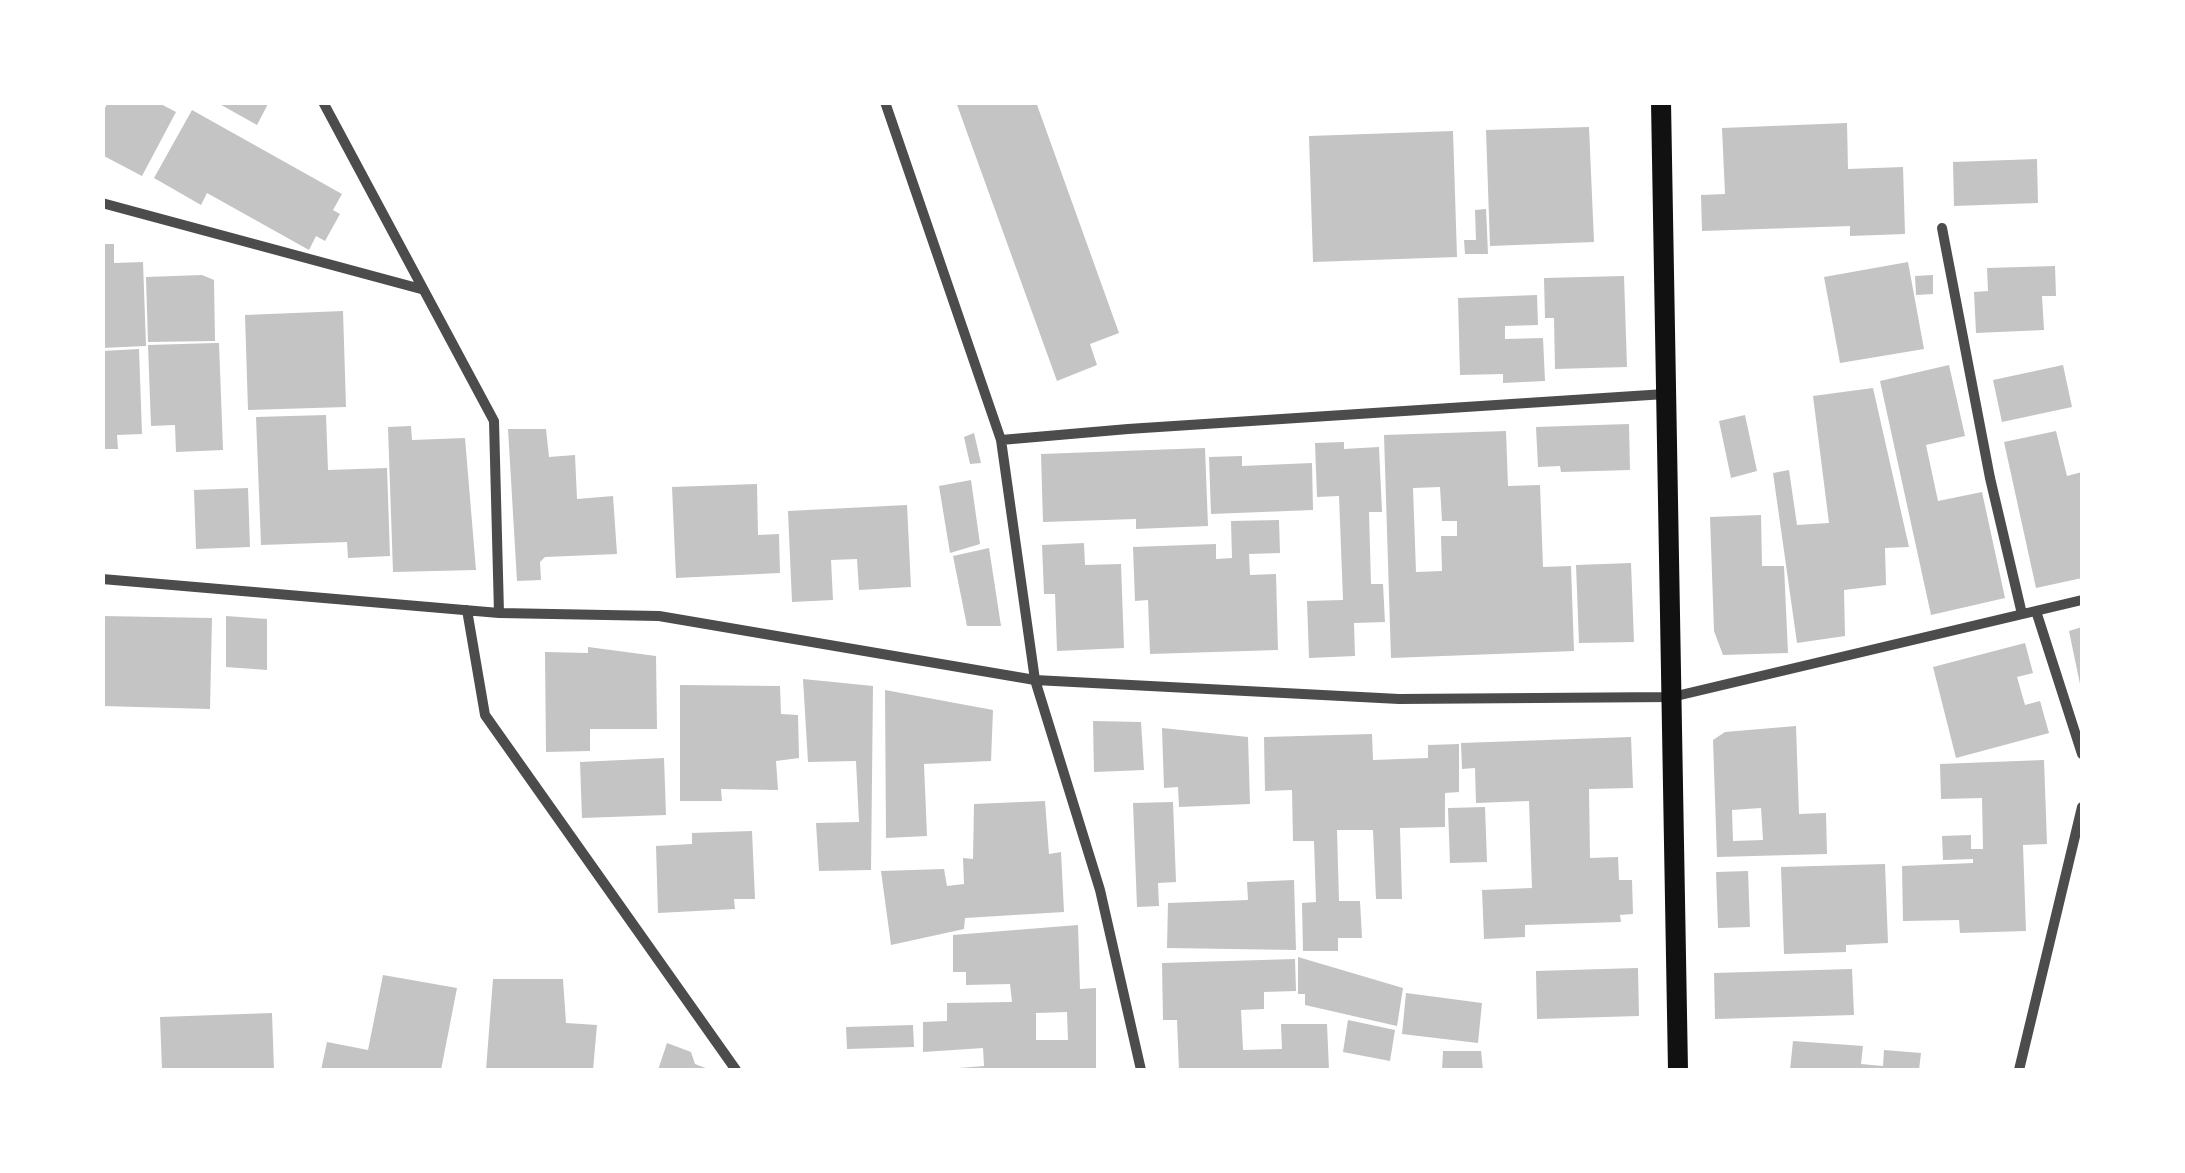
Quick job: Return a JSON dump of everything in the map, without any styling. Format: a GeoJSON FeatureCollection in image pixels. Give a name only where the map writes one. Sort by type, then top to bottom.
{"type":"FeatureCollection","features":[{"type":"Feature","properties":{"kind":"main road"},"geometry":{"type":"LineString","coordinates":[[1662,102],[1678,1070]]}},
{"type":"Feature","properties":{"kind":"street"},"geometry":{"type":"LineString","coordinates":[[323,102],[494,421],[499,612]]}},
{"type":"Feature","properties":{"kind":"street"},"geometry":{"type":"LineString","coordinates":[[885,102],[1001,440],[1035,680],[1100,890],[1141,1070]]}},
{"type":"Feature","properties":{"kind":"street"},"geometry":{"type":"LineString","coordinates":[[102,203],[421,289]]}},
{"type":"Feature","properties":{"kind":"street"},"geometry":{"type":"LineString","coordinates":[[1942,228],[1990,478],[2022,614]]}},
{"type":"Feature","properties":{"kind":"street"},"geometry":{"type":"LineString","coordinates":[[1001,440],[1665,394]]}},
{"type":"Feature","properties":{"kind":"street"},"geometry":{"type":"LineString","coordinates":[[102,579],[467,610],[659,616],[1035,680],[1399,699],[1672,697],[2082,600]]}},
{"type":"Feature","properties":{"kind":"street"},"geometry":{"type":"LineString","coordinates":[[467,610],[485,714],[736,1070]]}},
{"type":"Feature","properties":{"kind":"street"},"geometry":{"type":"LineString","coordinates":[[2036,611],[2082,754]]}},
{"type":"Feature","properties":{"kind":"street"},"geometry":{"type":"LineString","coordinates":[[2019,1070],[2082,807]]}},
{"type":"Feature","properties":{"kind":"building"},"geometry":{"type":"Polygon","coordinates":[[[108,102],[157,102],[176,112],[142,176],[102,155],[102,114],[108,102]]]}},
{"type":"Feature","properties":{"kind":"building"},"geometry":{"type":"Polygon","coordinates":[[[216,102],[269,102],[257,125],[216,102]]]}},
{"type":"Feature","properties":{"kind":"building"},"geometry":{"type":"Polygon","coordinates":[[[956,102],[1036,102],[1119,333],[1090,344],[1097,365],[1057,381],[956,102]]]}},
{"type":"Feature","properties":{"kind":"building"},"geometry":{"type":"Polygon","coordinates":[[[192,110],[342,194],[333,210],[340,214],[325,241],[316,236],[309,250],[207,193],[201,205],[154,178],[192,110]]]}},
{"type":"Feature","properties":{"kind":"building"},"geometry":{"type":"Polygon","coordinates":[[[1847,123],[1848,169],[1903,167],[1905,234],[1850,236],[1850,226],[1702,231],[1701,195],[1725,194],[1722,128],[1847,123]]]}},
{"type":"Feature","properties":{"kind":"building"},"geometry":{"type":"Polygon","coordinates":[[[1589,127],[1594,242],[1490,246],[1486,130],[1589,127]]]}},
{"type":"Feature","properties":{"kind":"building"},"geometry":{"type":"Polygon","coordinates":[[[1453,131],[1457,257],[1313,262],[1309,136],[1453,131]]]}},
{"type":"Feature","properties":{"kind":"building"},"geometry":{"type":"Polygon","coordinates":[[[2037,159],[2038,203],[1954,206],[1953,162],[2037,159]]]}},
{"type":"Feature","properties":{"kind":"building"},"geometry":{"type":"Polygon","coordinates":[[[1486,209],[1488,254],[1465,254],[1464,240],[1476,240],[1475,210],[1486,209]]]}},
{"type":"Feature","properties":{"kind":"building"},"geometry":{"type":"Polygon","coordinates":[[[102,244],[114,244],[114,263],[143,262],[146,346],[102,348],[102,244]]]}},
{"type":"Feature","properties":{"kind":"building"},"geometry":{"type":"Polygon","coordinates":[[[1908,262],[1924,349],[1840,363],[1824,277],[1908,262]]]}},
{"type":"Feature","properties":{"kind":"building"},"geometry":{"type":"Polygon","coordinates":[[[2055,266],[2056,296],[2042,296],[2044,330],[1976,333],[1974,292],[1988,291],[1987,268],[2055,266]]]}},
{"type":"Feature","properties":{"kind":"building"},"geometry":{"type":"Polygon","coordinates":[[[202,275],[214,280],[215,341],[148,342],[146,277],[202,275]]]}},
{"type":"Feature","properties":{"kind":"building"},"geometry":{"type":"Polygon","coordinates":[[[1933,275],[1933,294],[1916,295],[1915,276],[1933,275]]]}},
{"type":"Feature","properties":{"kind":"building"},"geometry":{"type":"Polygon","coordinates":[[[1624,276],[1627,367],[1555,369],[1554,318],[1545,318],[1544,278],[1624,276]]]}},
{"type":"Feature","properties":{"kind":"building"},"geometry":{"type":"Polygon","coordinates":[[[1537,295],[1538,325],[1505,326],[1505,339],[1543,338],[1545,381],[1503,383],[1503,374],[1460,375],[1458,298],[1537,295]]]}},
{"type":"Feature","properties":{"kind":"building"},"geometry":{"type":"Polygon","coordinates":[[[343,311],[346,407],[248,410],[245,315],[343,311]]]}},
{"type":"Feature","properties":{"kind":"building"},"geometry":{"type":"Polygon","coordinates":[[[219,343],[223,450],[176,452],[175,425],[151,426],[148,345],[219,343]]]}},
{"type":"Feature","properties":{"kind":"building"},"geometry":{"type":"Polygon","coordinates":[[[139,349],[142,434],[117,435],[118,449],[102,449],[102,351],[139,349]]]}},
{"type":"Feature","properties":{"kind":"building"},"geometry":{"type":"Polygon","coordinates":[[[1949,365],[1965,436],[1926,445],[1938,501],[1982,492],[2005,598],[1931,615],[1880,381],[1949,365]]]}},
{"type":"Feature","properties":{"kind":"building"},"geometry":{"type":"Polygon","coordinates":[[[2063,365],[2072,407],[2002,422],[1993,380],[2063,365]]]}},
{"type":"Feature","properties":{"kind":"building"},"geometry":{"type":"Polygon","coordinates":[[[1873,388],[1909,547],[1885,548],[1886,585],[1844,590],[1845,636],[1797,643],[1773,473],[1789,470],[1797,525],[1829,523],[1813,396],[1873,388]]]}},
{"type":"Feature","properties":{"kind":"building"},"geometry":{"type":"Polygon","coordinates":[[[326,415],[328,470],[387,468],[390,556],[348,558],[347,542],[261,545],[256,417],[326,415]]]}},
{"type":"Feature","properties":{"kind":"building"},"geometry":{"type":"Polygon","coordinates":[[[1745,415],[1757,471],[1731,478],[1719,421],[1745,415]]]}},
{"type":"Feature","properties":{"kind":"building"},"geometry":{"type":"Polygon","coordinates":[[[1629,424],[1630,470],[1561,472],[1560,466],[1538,467],[1536,427],[1629,424]]]}},
{"type":"Feature","properties":{"kind":"building"},"geometry":{"type":"Polygon","coordinates":[[[411,426],[412,440],[465,438],[476,570],[393,572],[388,427],[411,426]]]}},
{"type":"Feature","properties":{"kind":"building"},"geometry":{"type":"Polygon","coordinates":[[[508,429],[546,429],[549,457],[575,455],[577,499],[613,496],[617,554],[545,557],[540,562],[541,580],[517,581],[508,429]]]}},
{"type":"Feature","properties":{"kind":"building"},"geometry":{"type":"Polygon","coordinates":[[[1506,431],[1508,486],[1540,485],[1543,567],[1571,566],[1574,651],[1391,658],[1384,435],[1506,431]],[[1440,487],[1413,488],[1416,572],[1442,571],[1441,536],[1457,536],[1457,521],[1442,521],[1440,487]]]}},
{"type":"Feature","properties":{"kind":"building"},"geometry":{"type":"Polygon","coordinates":[[[2056,431],[2067,476],[2082,472],[2082,578],[2036,588],[2004,442],[2056,431]]]}},
{"type":"Feature","properties":{"kind":"building"},"geometry":{"type":"Polygon","coordinates":[[[974,433],[981,463],[970,464],[964,437],[974,433]]]}},
{"type":"Feature","properties":{"kind":"building"},"geometry":{"type":"Polygon","coordinates":[[[1344,442],[1344,449],[1379,447],[1382,512],[1369,512],[1371,584],[1383,584],[1385,622],[1354,623],[1355,656],[1309,658],[1307,601],[1343,600],[1339,496],[1317,497],[1315,443],[1344,442]]]}},
{"type":"Feature","properties":{"kind":"building"},"geometry":{"type":"Polygon","coordinates":[[[1205,448],[1208,526],[1136,529],[1136,519],[1043,522],[1041,454],[1205,448]]]}},
{"type":"Feature","properties":{"kind":"building"},"geometry":{"type":"Polygon","coordinates":[[[1242,456],[1242,466],[1312,463],[1313,510],[1211,514],[1209,457],[1242,456]]]}},
{"type":"Feature","properties":{"kind":"building"},"geometry":{"type":"Polygon","coordinates":[[[971,480],[980,544],[950,553],[939,486],[971,480]]]}},
{"type":"Feature","properties":{"kind":"building"},"geometry":{"type":"Polygon","coordinates":[[[757,484],[758,535],[779,534],[780,573],[676,578],[672,487],[757,484]]]}},
{"type":"Feature","properties":{"kind":"building"},"geometry":{"type":"Polygon","coordinates":[[[248,488],[250,547],[196,549],[194,490],[248,488]]]}},
{"type":"Feature","properties":{"kind":"building"},"geometry":{"type":"Polygon","coordinates":[[[907,505],[911,587],[859,590],[857,559],[831,560],[833,600],[792,602],[788,511],[907,505]]]}},
{"type":"Feature","properties":{"kind":"building"},"geometry":{"type":"Polygon","coordinates":[[[1761,515],[1762,566],[1784,566],[1788,653],[1723,655],[1714,631],[1710,517],[1761,515]]]}},
{"type":"Feature","properties":{"kind":"building"},"geometry":{"type":"Polygon","coordinates":[[[1279,520],[1280,553],[1249,554],[1250,575],[1276,574],[1278,650],[1150,654],[1148,600],[1135,601],[1133,547],[1216,544],[1216,559],[1232,558],[1231,521],[1279,520]]]}},
{"type":"Feature","properties":{"kind":"building"},"geometry":{"type":"Polygon","coordinates":[[[1084,543],[1085,565],[1121,564],[1124,648],[1057,651],[1055,594],[1044,594],[1042,545],[1084,543]]]}},
{"type":"Feature","properties":{"kind":"building"},"geometry":{"type":"Polygon","coordinates":[[[989,548],[1001,626],[967,626],[953,556],[989,548]]]}},
{"type":"Feature","properties":{"kind":"building"},"geometry":{"type":"Polygon","coordinates":[[[1631,563],[1634,642],[1579,643],[1576,565],[1631,563]]]}},
{"type":"Feature","properties":{"kind":"building"},"geometry":{"type":"Polygon","coordinates":[[[102,616],[212,618],[210,709],[102,706],[102,616]]]}},
{"type":"Feature","properties":{"kind":"building"},"geometry":{"type":"Polygon","coordinates":[[[226,616],[267,619],[267,670],[226,667],[226,616]]]}},
{"type":"Feature","properties":{"kind":"building"},"geometry":{"type":"Polygon","coordinates":[[[2082,627],[2082,689],[2081,689],[2069,631],[2082,627]]]}},
{"type":"Feature","properties":{"kind":"building"},"geometry":{"type":"Polygon","coordinates":[[[2025,643],[2033,673],[2017,677],[2025,705],[2040,701],[2049,733],[1956,758],[1933,667],[2025,643]]]}},
{"type":"Feature","properties":{"kind":"building"},"geometry":{"type":"Polygon","coordinates":[[[588,647],[656,656],[657,729],[590,729],[590,751],[546,752],[545,652],[588,653],[588,647]]]}},
{"type":"Feature","properties":{"kind":"building"},"geometry":{"type":"Polygon","coordinates":[[[803,679],[873,686],[871,870],[819,871],[816,823],[859,822],[856,761],[808,762],[803,679]]]}},
{"type":"Feature","properties":{"kind":"building"},"geometry":{"type":"Polygon","coordinates":[[[680,685],[780,686],[781,714],[798,715],[799,758],[776,761],[778,790],[721,789],[722,801],[680,801],[680,685]]]}},
{"type":"Feature","properties":{"kind":"building"},"geometry":{"type":"Polygon","coordinates":[[[885,690],[993,710],[991,761],[924,764],[927,836],[886,838],[885,690]]]}},
{"type":"Feature","properties":{"kind":"building"},"geometry":{"type":"Polygon","coordinates":[[[1093,721],[1141,722],[1144,770],[1094,772],[1093,721]]]}},
{"type":"Feature","properties":{"kind":"building"},"geometry":{"type":"Polygon","coordinates":[[[1796,726],[1799,814],[1826,813],[1827,854],[1717,857],[1713,740],[1725,732],[1796,726]],[[1761,808],[1732,810],[1733,841],[1763,840],[1761,808]]]}},
{"type":"Feature","properties":{"kind":"building"},"geometry":{"type":"Polygon","coordinates":[[[1162,728],[1248,737],[1250,804],[1179,807],[1178,787],[1164,788],[1162,728]]]}},
{"type":"Feature","properties":{"kind":"building"},"geometry":{"type":"Polygon","coordinates":[[[1372,734],[1373,760],[1428,758],[1428,745],[1459,744],[1459,792],[1445,793],[1445,827],[1400,828],[1402,899],[1376,899],[1373,830],[1337,830],[1339,901],[1360,901],[1362,938],[1338,938],[1338,951],[1303,951],[1302,903],[1316,902],[1314,841],[1293,841],[1292,790],[1265,791],[1264,737],[1372,734]]]}},
{"type":"Feature","properties":{"kind":"building"},"geometry":{"type":"Polygon","coordinates":[[[1631,737],[1633,788],[1589,789],[1590,858],[1618,857],[1619,880],[1632,880],[1633,914],[1620,915],[1621,922],[1525,925],[1525,937],[1484,939],[1482,890],[1532,888],[1529,801],[1476,803],[1475,768],[1462,769],[1461,743],[1631,737]]]}},
{"type":"Feature","properties":{"kind":"building"},"geometry":{"type":"Polygon","coordinates":[[[664,758],[666,815],[582,818],[580,762],[664,758]]]}},
{"type":"Feature","properties":{"kind":"building"},"geometry":{"type":"Polygon","coordinates":[[[2044,760],[2047,844],[2023,845],[2026,931],[1960,933],[1959,920],[1903,921],[1902,866],[1973,863],[1973,859],[1943,860],[1942,836],[1971,835],[1971,849],[1983,849],[1982,798],[1941,799],[1940,764],[2044,760]]]}},
{"type":"Feature","properties":{"kind":"building"},"geometry":{"type":"Polygon","coordinates":[[[1045,801],[1049,854],[1061,852],[1064,912],[965,918],[964,929],[891,945],[881,871],[944,869],[947,886],[964,884],[963,858],[973,859],[974,804],[1045,801]]]}},
{"type":"Feature","properties":{"kind":"building"},"geometry":{"type":"Polygon","coordinates":[[[1173,802],[1176,882],[1158,883],[1159,906],[1137,907],[1133,803],[1173,802]]]}},
{"type":"Feature","properties":{"kind":"building"},"geometry":{"type":"Polygon","coordinates":[[[1485,807],[1487,862],[1450,863],[1448,808],[1485,807]]]}},
{"type":"Feature","properties":{"kind":"building"},"geometry":{"type":"Polygon","coordinates":[[[752,831],[755,899],[734,899],[735,909],[658,913],[656,846],[692,844],[692,833],[752,831]]]}},
{"type":"Feature","properties":{"kind":"building"},"geometry":{"type":"Polygon","coordinates":[[[1885,864],[1888,943],[1846,945],[1846,952],[1784,954],[1781,867],[1885,864]]]}},
{"type":"Feature","properties":{"kind":"building"},"geometry":{"type":"Polygon","coordinates":[[[1748,871],[1750,927],[1718,928],[1716,872],[1748,871]]]}},
{"type":"Feature","properties":{"kind":"building"},"geometry":{"type":"Polygon","coordinates":[[[1294,880],[1296,950],[1167,948],[1168,903],[1248,900],[1247,882],[1294,880]]]}},
{"type":"Feature","properties":{"kind":"building"},"geometry":{"type":"Polygon","coordinates":[[[1078,925],[1080,989],[1096,988],[1096,1070],[959,1070],[984,1066],[983,1048],[923,1052],[923,1022],[947,1021],[947,1003],[1012,1002],[1010,984],[966,985],[966,972],[953,972],[953,935],[1078,925]],[[1067,1012],[1036,1013],[1036,1040],[1068,1040],[1067,1012]]]}},
{"type":"Feature","properties":{"kind":"building"},"geometry":{"type":"Polygon","coordinates":[[[1298,957],[1403,988],[1397,1026],[1305,1005],[1305,994],[1298,994],[1298,957]]]}},
{"type":"Feature","properties":{"kind":"building"},"geometry":{"type":"Polygon","coordinates":[[[1295,959],[1296,991],[1264,992],[1264,1009],[1241,1010],[1243,1050],[1282,1049],[1281,1024],[1327,1024],[1329,1070],[1179,1070],[1177,1020],[1163,1020],[1162,963],[1295,959]]]}},
{"type":"Feature","properties":{"kind":"building"},"geometry":{"type":"Polygon","coordinates":[[[1638,968],[1639,1016],[1537,1019],[1536,971],[1638,968]]]}},
{"type":"Feature","properties":{"kind":"building"},"geometry":{"type":"Polygon","coordinates":[[[1852,969],[1854,1015],[1715,1019],[1714,973],[1852,969]]]}},
{"type":"Feature","properties":{"kind":"building"},"geometry":{"type":"Polygon","coordinates":[[[383,975],[457,988],[441,1070],[321,1070],[327,1042],[368,1050],[383,975]]]}},
{"type":"Feature","properties":{"kind":"building"},"geometry":{"type":"Polygon","coordinates":[[[493,979],[563,979],[566,1023],[597,1025],[593,1070],[486,1070],[493,979]]]}},
{"type":"Feature","properties":{"kind":"building"},"geometry":{"type":"Polygon","coordinates":[[[1406,993],[1482,1003],[1478,1043],[1402,1034],[1406,993]]]}},
{"type":"Feature","properties":{"kind":"building"},"geometry":{"type":"Polygon","coordinates":[[[272,1013],[274,1070],[162,1070],[160,1017],[272,1013]]]}},
{"type":"Feature","properties":{"kind":"building"},"geometry":{"type":"Polygon","coordinates":[[[1348,1020],[1395,1030],[1390,1061],[1343,1052],[1348,1020]]]}},
{"type":"Feature","properties":{"kind":"building"},"geometry":{"type":"Polygon","coordinates":[[[913,1025],[914,1047],[847,1049],[846,1027],[913,1025]]]}},
{"type":"Feature","properties":{"kind":"building"},"geometry":{"type":"Polygon","coordinates":[[[1793,1041],[1863,1046],[1861,1064],[1883,1066],[1884,1050],[1921,1053],[1919,1070],[1790,1070],[1793,1041]]]}},
{"type":"Feature","properties":{"kind":"building"},"geometry":{"type":"Polygon","coordinates":[[[667,1043],[691,1052],[695,1064],[711,1070],[658,1070],[667,1043]]]}},
{"type":"Feature","properties":{"kind":"building"},"geometry":{"type":"Polygon","coordinates":[[[1443,1051],[1481,1051],[1483,1070],[1442,1070],[1443,1051]]]}}]}
